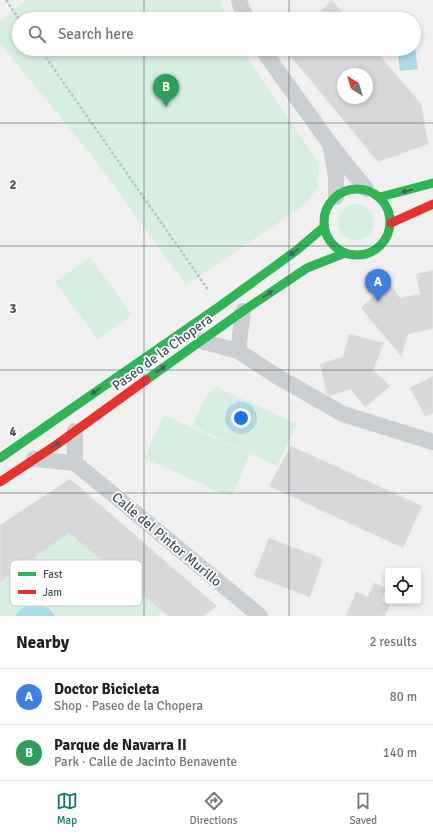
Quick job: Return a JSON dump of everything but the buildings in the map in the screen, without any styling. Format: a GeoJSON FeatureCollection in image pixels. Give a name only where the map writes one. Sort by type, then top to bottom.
{"type":"FeatureCollection","features":[{"type":"Feature","properties":{"kind":"main road"},"geometry":{"type":"LineString","coordinates":[[380,197],[433,183]]}},
{"type":"Feature","properties":{"kind":"main road"},"geometry":{"type":"LineString","coordinates":[[350,189],[366,189],[380,197],[388,209],[391,223],[386,239],[375,250],[360,256],[345,253],[335,247],[328,238],[324,227],[326,210],[336,196],[350,189]]}},
{"type":"Feature","properties":{"kind":"main road"},"geometry":{"type":"LineString","coordinates":[[391,223],[420,208],[433,204]]}},
{"type":"Feature","properties":{"kind":"main road","name":"Paseo de la Chopera"},"geometry":{"type":"LineString","coordinates":[[0,458],[220,306],[297,250],[324,227]]}},
{"type":"Feature","properties":{"kind":"main road","name":"Paseo de la Chopera"},"geometry":{"type":"LineString","coordinates":[[0,482],[75,431],[242,311],[307,268],[345,253]]}},
{"type":"Feature","properties":{"kind":"street"},"geometry":{"type":"LineString","coordinates":[[239,0],[244,12]]}},
{"type":"Feature","properties":{"kind":"street"},"geometry":{"type":"LineString","coordinates":[[267,56],[330,144],[366,189]]}},
{"type":"Feature","properties":{"kind":"street"},"geometry":{"type":"LineString","coordinates":[[330,144],[336,176],[336,196]]}},
{"type":"Feature","properties":{"kind":"street"},"geometry":{"type":"LineString","coordinates":[[238,351],[242,311]]}},
{"type":"Feature","properties":{"kind":"street"},"geometry":{"type":"LineString","coordinates":[[201,341],[238,351],[278,377],[343,414],[429,443]]}},
{"type":"Feature","properties":{"kind":"street"},"geometry":{"type":"LineString","coordinates":[[34,459],[75,463],[75,431]]}},
{"type":"Feature","properties":{"kind":"street","name":"Calle del Pintor Murillo"},"geometry":{"type":"LineString","coordinates":[[75,463],[260,616]]}},
{"type":"Feature","properties":{"kind":"path"},"geometry":{"type":"LineString","coordinates":[[6,0],[14,12]]}},
{"type":"Feature","properties":{"kind":"path"},"geometry":{"type":"LineString","coordinates":[[45,56],[220,306]]}},
{"type":"Feature","properties":{"kind":"green space"},"geometry":{"type":"Polygon","coordinates":[[[26,0],[221,0],[225,12],[12,12],[12,56],[246,56],[319,163],[318,187],[306,204],[186,285],[96,161],[0,43],[0,22],[26,0]]]}},
{"type":"Feature","properties":{"kind":"green space"},"geometry":{"type":"Polygon","coordinates":[[[360,204],[369,209],[373,215],[373,229],[369,235],[360,240],[352,240],[343,235],[339,229],[338,218],[343,209],[349,205],[360,204]]]}},
{"type":"Feature","properties":{"kind":"green space"},"geometry":{"type":"Polygon","coordinates":[[[90,257],[132,315],[98,340],[55,282],[90,257]]]}},
{"type":"Feature","properties":{"kind":"green space"},"geometry":{"type":"Polygon","coordinates":[[[216,387],[297,424],[277,466],[192,426],[206,396],[216,387]]]}},
{"type":"Feature","properties":{"kind":"green space"},"geometry":{"type":"Polygon","coordinates":[[[164,415],[250,454],[231,497],[144,458],[164,415]]]}},
{"type":"Feature","properties":{"kind":"green space"},"geometry":{"type":"Polygon","coordinates":[[[69,533],[101,560],[31,560],[69,533]]]}},
{"type":"Feature","properties":{"kind":"green space"},"geometry":{"type":"Polygon","coordinates":[[[10,575],[10,606],[142,606],[142,594],[163,612],[157,616],[0,616],[0,582],[10,575]]]}},
{"type":"Feature","properties":{"kind":"water"},"geometry":{"type":"Polygon","coordinates":[[[398,56],[416,56],[418,69],[400,71],[398,56]]]}},
{"type":"Feature","properties":{"kind":"water"},"geometry":{"type":"Polygon","coordinates":[[[25,606],[45,606],[55,616],[15,616],[25,606]]]}},
{"type":"Feature","properties":{"kind":"traffic: fast"},"geometry":{"type":"LineString","coordinates":[[380,197],[433,183]]}},
{"type":"Feature","properties":{"kind":"traffic: fast"},"geometry":{"type":"LineString","coordinates":[[357,189],[370,191],[385,204],[388,209],[390,222],[388,235],[375,250],[370,253],[357,255],[344,253],[329,240],[326,235],[324,222],[326,209],[339,194],[344,191],[357,189]]}},
{"type":"Feature","properties":{"kind":"traffic: fast"},"geometry":{"type":"LineString","coordinates":[[0,458],[220,306],[297,250],[324,227]]}},
{"type":"Feature","properties":{"kind":"traffic: fast"},"geometry":{"type":"LineString","coordinates":[[146,380],[243,311],[307,268],[345,253]]}},
{"type":"Feature","properties":{"kind":"traffic: jam"},"geometry":{"type":"LineString","coordinates":[[391,223],[433,204]]}},
{"type":"Feature","properties":{"kind":"traffic: jam"},"geometry":{"type":"LineString","coordinates":[[0,482],[56,445],[146,380]]}},
{"type":"Feature","properties":{"kind":"place","name":"Parque de Navarra II"},"geometry":{"type":"Point","coordinates":[166,107]}},
{"type":"Feature","properties":{"kind":"place","name":"Doctor Bicicleta"},"geometry":{"type":"Point","coordinates":[378,302]}}]}
